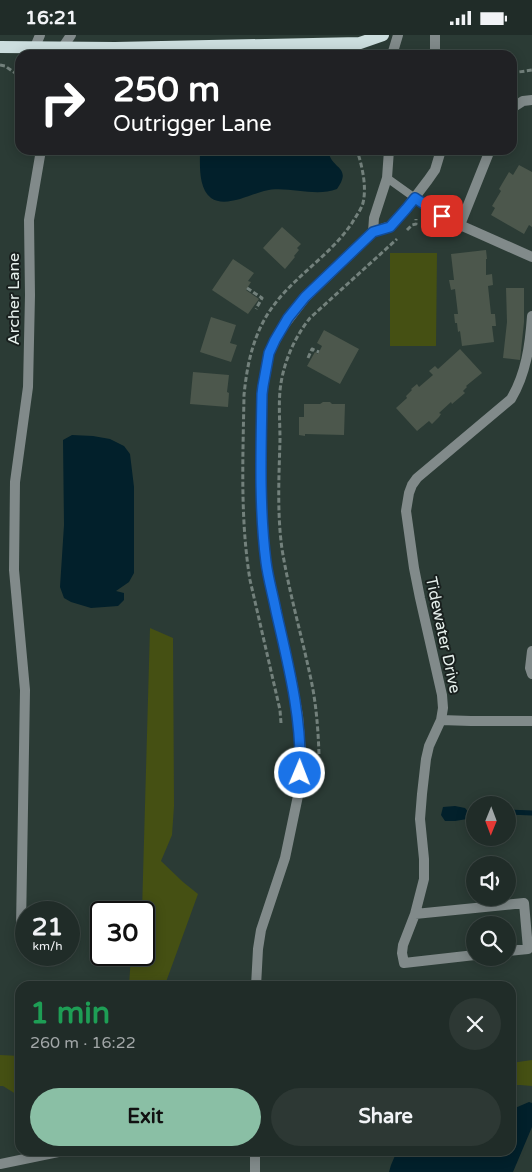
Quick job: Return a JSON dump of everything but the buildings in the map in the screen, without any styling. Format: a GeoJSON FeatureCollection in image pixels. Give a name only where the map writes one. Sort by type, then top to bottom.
{"type":"FeatureCollection","features":[{"type":"Feature","properties":{"kind":"main road"},"geometry":{"type":"LineString","coordinates":[[80,50],[360,43],[383,35]]}},
{"type":"Feature","properties":{"kind":"main road"},"geometry":{"type":"LineString","coordinates":[[0,47],[26,50]]}},
{"type":"Feature","properties":{"kind":"street"},"geometry":{"type":"LineString","coordinates":[[35,50],[40,35]]}},
{"type":"Feature","properties":{"kind":"street"},"geometry":{"type":"LineString","coordinates":[[62,50],[70,35]]}},
{"type":"Feature","properties":{"kind":"street"},"geometry":{"type":"LineString","coordinates":[[394,50],[398,35]]}},
{"type":"Feature","properties":{"kind":"street"},"geometry":{"type":"LineString","coordinates":[[435,35],[435,50]]}},
{"type":"Feature","properties":{"kind":"street"},"geometry":{"type":"LineString","coordinates":[[517,105],[524,101],[532,100]]}},
{"type":"Feature","properties":{"kind":"street","name":"Archer Lane"},"geometry":{"type":"LineString","coordinates":[[21,901],[25,690],[14,570],[16,482],[28,387],[30,220],[39,155]]}},
{"type":"Feature","properties":{"kind":"street"},"geometry":{"type":"LineString","coordinates":[[373,232],[374,218],[387,178],[389,155]]}},
{"type":"Feature","properties":{"kind":"street"},"geometry":{"type":"LineString","coordinates":[[256,981],[261,930],[285,858],[299,791],[301,754],[298,716],[266,564],[263,535],[261,480],[263,386],[269,353],[288,318],[305,297],[373,232],[390,227],[406,209],[428,181],[435,169],[439,155]]}},
{"type":"Feature","properties":{"kind":"street"},"geometry":{"type":"LineString","coordinates":[[460,225],[488,155]]}},
{"type":"Feature","properties":{"kind":"street"},"geometry":{"type":"LineString","coordinates":[[415,198],[442,216],[532,257]]}},
{"type":"Feature","properties":{"kind":"street","name":"Tidewater Drive"},"geometry":{"type":"LineString","coordinates":[[466,956],[404,963],[402,953],[424,879],[420,819],[426,759],[441,720],[443,708],[442,695],[414,568],[406,511],[408,493],[417,478],[511,399],[522,375],[532,316]]}},
{"type":"Feature","properties":{"kind":"street"},"geometry":{"type":"LineString","coordinates":[[532,651],[530,669],[532,674]]}},
{"type":"Feature","properties":{"kind":"street"},"geometry":{"type":"LineString","coordinates":[[441,720],[532,721]]}},
{"type":"Feature","properties":{"kind":"street"},"geometry":{"type":"LineString","coordinates":[[414,914],[524,903],[528,949],[516,950]]}},
{"type":"Feature","properties":{"kind":"street"},"geometry":{"type":"LineString","coordinates":[[0,1163],[37,1156]]}},
{"type":"Feature","properties":{"kind":"street"},"geometry":{"type":"LineString","coordinates":[[254,1172],[255,1156]]}},
{"type":"Feature","properties":{"kind":"lane"},"geometry":{"type":"LineString","coordinates":[[387,178],[415,198]]}},
{"type":"Feature","properties":{"kind":"path"},"geometry":{"type":"LineString","coordinates":[[0,65],[15,73]]}},
{"type":"Feature","properties":{"kind":"path"},"geometry":{"type":"LineString","coordinates":[[517,72],[532,70]]}},
{"type":"Feature","properties":{"kind":"path"},"geometry":{"type":"LineString","coordinates":[[281,723],[280,710],[250,580],[247,559],[243,517],[246,377],[254,343],[272,308],[293,284],[344,234],[359,213],[364,189],[363,173],[358,155]]}},
{"type":"Feature","properties":{"kind":"path"},"geometry":{"type":"LineString","coordinates":[[404,232],[416,223],[415,198]]}},
{"type":"Feature","properties":{"kind":"path"},"geometry":{"type":"LineString","coordinates":[[319,754],[313,688],[290,592],[282,547],[279,513],[281,383],[286,362],[294,343],[310,318],[397,239]]}},
{"type":"Feature","properties":{"kind":"path"},"geometry":{"type":"LineString","coordinates":[[247,288],[262,299],[256,309]]}},
{"type":"Feature","properties":{"kind":"path"},"geometry":{"type":"LineString","coordinates":[[308,358],[312,349],[319,352]]}},
{"type":"Feature","properties":{"kind":"green space"},"geometry":{"type":"Polygon","coordinates":[[[390,253],[437,253],[436,346],[390,346],[390,253]]]}},
{"type":"Feature","properties":{"kind":"green space"},"geometry":{"type":"Polygon","coordinates":[[[150,628],[173,638],[174,806],[172,835],[161,861],[198,894],[166,981],[129,981],[130,966],[155,966],[155,901],[142,901],[150,628]]]}},
{"type":"Feature","properties":{"kind":"green space"},"geometry":{"type":"Polygon","coordinates":[[[0,1055],[15,1056],[15,1094],[0,1086],[0,1055]]]}},
{"type":"Feature","properties":{"kind":"green space"},"geometry":{"type":"Polygon","coordinates":[[[532,1060],[532,1086],[516,1085],[516,1062],[532,1060]]]}},
{"type":"Feature","properties":{"kind":"water"},"geometry":{"type":"Polygon","coordinates":[[[200,155],[330,155],[340,168],[343,176],[337,189],[328,191],[310,192],[282,189],[264,191],[244,198],[223,202],[211,198],[207,194],[202,182],[200,155]]]}},
{"type":"Feature","properties":{"kind":"water"},"geometry":{"type":"Polygon","coordinates":[[[72,435],[110,439],[124,446],[130,454],[134,487],[134,573],[129,582],[116,591],[124,593],[124,600],[118,606],[91,608],[71,602],[64,598],[60,587],[64,525],[63,440],[72,435]]]}},
{"type":"Feature","properties":{"kind":"water"},"geometry":{"type":"Polygon","coordinates":[[[455,806],[465,808],[466,819],[445,821],[441,815],[443,807],[455,806]]]}},
{"type":"Feature","properties":{"kind":"water"},"geometry":{"type":"Polygon","coordinates":[[[529,1102],[532,1103],[532,1127],[513,1172],[389,1172],[395,1156],[516,1156],[516,1108],[529,1102]]]}},
{"type":"Feature","properties":{"kind":"waterway"},"geometry":{"type":"LineString","coordinates":[[516,812],[532,813]]}},
{"type":"Feature","properties":{"kind":"route"},"geometry":{"type":"LineString","coordinates":[[300,773],[301,754],[298,716],[266,564],[263,535],[261,480],[262,394],[269,353],[288,318],[305,297],[373,232],[390,227],[415,198],[442,216]]}}]}
